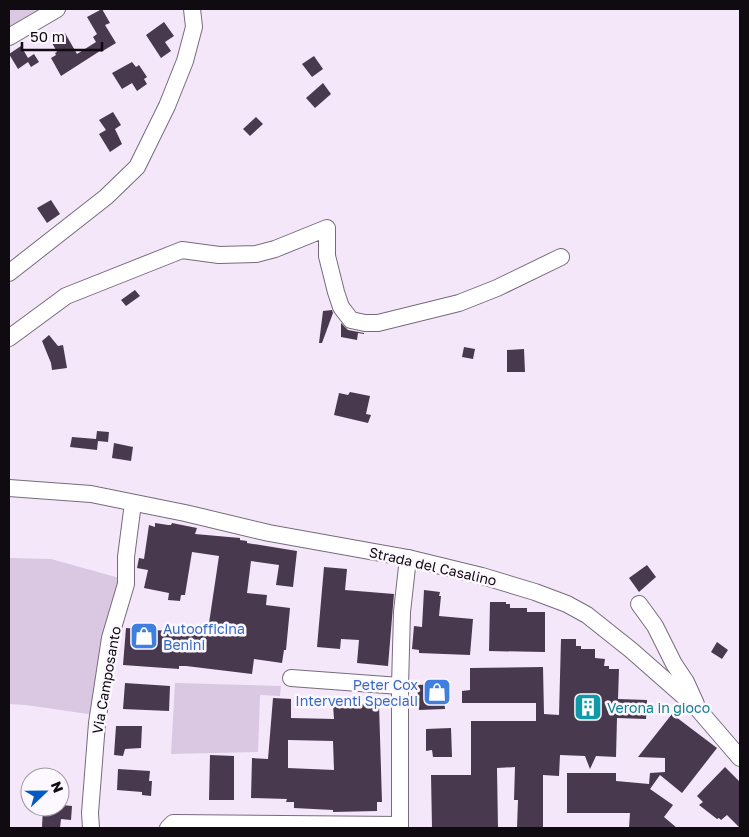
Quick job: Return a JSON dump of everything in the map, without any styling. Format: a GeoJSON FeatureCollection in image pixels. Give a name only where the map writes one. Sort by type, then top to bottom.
{"type":"FeatureCollection","features":[{"type":"Feature","properties":{"kind":"street"},"geometry":{"type":"LineString","coordinates":[[9,37],[57,9]]}},
{"type":"Feature","properties":{"kind":"street"},"geometry":{"type":"LineString","coordinates":[[9,273],[106,197],[137,167],[163,114],[185,60],[194,27],[192,9]]}},
{"type":"Feature","properties":{"kind":"street"},"geometry":{"type":"LineString","coordinates":[[9,338],[66,296],[182,250],[219,255],[256,254],[275,249],[327,228],[326,256],[341,307],[350,320],[364,323],[378,323],[459,303],[497,288],[561,257]]}},
{"type":"Feature","properties":{"kind":"street","name":"Strada del Casalino"},"geometry":{"type":"LineString","coordinates":[[9,488],[91,494],[133,502],[269,533],[408,558],[482,576],[535,592],[567,604],[602,627],[697,708],[740,758]]}},
{"type":"Feature","properties":{"kind":"street","name":"Via Camposanto"},"geometry":{"type":"LineString","coordinates":[[91,828],[90,813],[97,723],[110,638],[126,584],[126,557],[133,502]]}},
{"type":"Feature","properties":{"kind":"street"},"geometry":{"type":"LineString","coordinates":[[168,828],[173,822],[400,826],[402,612],[408,558]]}},
{"type":"Feature","properties":{"kind":"street","name":"Strada del Casalino"},"geometry":{"type":"LineString","coordinates":[[639,604],[655,626],[674,664],[686,682],[697,708]]}},
{"type":"Feature","properties":{"kind":"street"},"geometry":{"type":"LineString","coordinates":[[291,678],[400,686]]}},
{"type":"Feature","properties":{"kind":"shaded area"},"geometry":{"type":"Polygon","coordinates":[[[9,9],[46,9],[9,29],[9,9]]]}},
{"type":"Feature","properties":{"kind":"shaded area"},"geometry":{"type":"Polygon","coordinates":[[[10,558],[51,559],[123,579],[95,715],[9,704],[10,558]]]}},
{"type":"Feature","properties":{"kind":"shaded area"},"geometry":{"type":"Polygon","coordinates":[[[175,683],[281,686],[280,696],[260,695],[258,752],[171,754],[175,683]]]}},
{"type":"Feature","properties":{"kind":"building"},"geometry":{"type":"Polygon","coordinates":[[[102,9],[110,23],[105,25],[116,43],[61,76],[51,58],[57,52],[51,41],[65,33],[77,54],[96,42],[93,37],[97,34],[87,17],[102,9]]]}},
{"type":"Feature","properties":{"kind":"building"},"geometry":{"type":"Polygon","coordinates":[[[164,22],[174,36],[165,42],[171,51],[161,58],[146,35],[164,22]]]}},
{"type":"Feature","properties":{"kind":"building"},"geometry":{"type":"Polygon","coordinates":[[[21,46],[28,58],[34,54],[39,62],[31,67],[28,62],[18,69],[9,54],[21,46]]]}},
{"type":"Feature","properties":{"kind":"building"},"geometry":{"type":"Polygon","coordinates":[[[314,56],[323,69],[312,77],[302,64],[314,56]]]}},
{"type":"Feature","properties":{"kind":"building"},"geometry":{"type":"Polygon","coordinates":[[[132,62],[136,67],[139,65],[147,77],[144,79],[147,84],[137,91],[132,83],[122,89],[112,73],[132,62]]]}},
{"type":"Feature","properties":{"kind":"building"},"geometry":{"type":"Polygon","coordinates":[[[323,83],[331,94],[315,108],[306,98],[323,83]]]}},
{"type":"Feature","properties":{"kind":"building"},"geometry":{"type":"Polygon","coordinates":[[[113,112],[121,125],[115,129],[122,144],[110,152],[99,134],[106,130],[99,120],[113,112]]]}},
{"type":"Feature","properties":{"kind":"building"},"geometry":{"type":"Polygon","coordinates":[[[256,117],[263,124],[250,136],[243,129],[256,117]]]}},
{"type":"Feature","properties":{"kind":"building"},"geometry":{"type":"Polygon","coordinates":[[[51,200],[60,214],[47,223],[37,208],[51,200]]]}},
{"type":"Feature","properties":{"kind":"building"},"geometry":{"type":"Polygon","coordinates":[[[135,290],[140,296],[126,306],[121,300],[135,290]]]}},
{"type":"Feature","properties":{"kind":"building"},"geometry":{"type":"Polygon","coordinates":[[[332,310],[333,313],[322,343],[319,343],[323,311],[332,310]]]}},
{"type":"Feature","properties":{"kind":"building"},"geometry":{"type":"Polygon","coordinates":[[[341,323],[348,330],[364,334],[358,333],[357,340],[341,337],[341,323]]]}},
{"type":"Feature","properties":{"kind":"building"},"geometry":{"type":"Polygon","coordinates":[[[49,335],[58,346],[63,345],[67,368],[52,370],[42,341],[49,335]]]}},
{"type":"Feature","properties":{"kind":"building"},"geometry":{"type":"Polygon","coordinates":[[[464,347],[475,349],[473,359],[462,357],[464,347]]]}},
{"type":"Feature","properties":{"kind":"building"},"geometry":{"type":"Polygon","coordinates":[[[524,349],[525,372],[507,372],[507,350],[524,349]]]}},
{"type":"Feature","properties":{"kind":"building"},"geometry":{"type":"Polygon","coordinates":[[[350,392],[370,396],[366,414],[371,415],[368,423],[334,415],[339,393],[348,395],[350,392]]]}},
{"type":"Feature","properties":{"kind":"building"},"geometry":{"type":"Polygon","coordinates":[[[97,431],[109,432],[108,442],[98,441],[97,450],[70,447],[72,437],[96,439],[97,431]]]}},
{"type":"Feature","properties":{"kind":"building"},"geometry":{"type":"Polygon","coordinates":[[[114,443],[133,447],[131,461],[112,458],[114,443]]]}},
{"type":"Feature","properties":{"kind":"building"},"geometry":{"type":"Polygon","coordinates":[[[155,523],[171,525],[172,523],[197,528],[195,534],[240,538],[240,540],[247,541],[247,543],[297,551],[293,587],[276,585],[279,565],[251,561],[247,593],[267,595],[266,605],[290,608],[286,650],[284,650],[282,663],[254,659],[252,674],[186,666],[179,666],[179,669],[123,665],[126,628],[198,633],[198,629],[208,630],[219,556],[192,552],[185,595],[181,595],[180,601],[168,600],[169,593],[144,588],[148,570],[137,568],[139,558],[144,559],[149,525],[155,527],[155,523]]]}},
{"type":"Feature","properties":{"kind":"building"},"geometry":{"type":"Polygon","coordinates":[[[647,565],[656,577],[639,592],[629,578],[647,565]]]}},
{"type":"Feature","properties":{"kind":"building"},"geometry":{"type":"Polygon","coordinates":[[[324,567],[347,569],[345,590],[394,594],[388,666],[357,663],[359,640],[341,639],[340,649],[317,647],[324,567]]]}},
{"type":"Feature","properties":{"kind":"building"},"geometry":{"type":"Polygon","coordinates":[[[424,590],[440,592],[439,616],[473,619],[470,655],[419,653],[419,650],[412,649],[414,626],[422,627],[424,590]]]}},
{"type":"Feature","properties":{"kind":"building"},"geometry":{"type":"Polygon","coordinates":[[[490,602],[506,602],[506,604],[510,604],[510,608],[527,608],[527,612],[545,612],[545,652],[489,651],[490,602]]]}},
{"type":"Feature","properties":{"kind":"building"},"geometry":{"type":"Polygon","coordinates":[[[561,639],[576,639],[576,646],[581,646],[581,649],[595,649],[595,658],[605,659],[604,666],[609,666],[609,669],[619,669],[618,699],[647,700],[646,719],[617,718],[616,757],[596,756],[590,769],[585,756],[560,755],[559,776],[543,775],[543,828],[517,828],[518,800],[514,800],[515,767],[497,768],[498,828],[432,828],[431,775],[471,775],[471,721],[536,721],[536,703],[462,703],[462,691],[470,690],[470,668],[543,667],[544,714],[559,715],[561,639]]]}},
{"type":"Feature","properties":{"kind":"building"},"geometry":{"type":"Polygon","coordinates":[[[717,642],[728,650],[722,659],[711,652],[717,642]]]}},
{"type":"Feature","properties":{"kind":"building"},"geometry":{"type":"Polygon","coordinates":[[[125,683],[170,686],[169,711],[123,709],[125,683]]]}},
{"type":"Feature","properties":{"kind":"building"},"geometry":{"type":"Polygon","coordinates":[[[443,684],[445,709],[419,710],[417,685],[443,684]]]}},
{"type":"Feature","properties":{"kind":"building"},"geometry":{"type":"Polygon","coordinates":[[[273,698],[291,699],[291,718],[334,719],[333,705],[379,704],[382,802],[377,802],[377,811],[333,812],[333,810],[294,808],[294,802],[286,802],[287,799],[251,798],[252,758],[268,759],[273,698]],[[288,740],[288,768],[334,770],[333,741],[288,740]]]}},
{"type":"Feature","properties":{"kind":"building"},"geometry":{"type":"Polygon","coordinates":[[[672,714],[717,748],[682,793],[660,775],[650,789],[673,805],[664,817],[677,828],[629,828],[630,813],[567,813],[567,773],[616,773],[616,781],[649,784],[650,773],[665,772],[665,758],[638,757],[672,714]]]}},
{"type":"Feature","properties":{"kind":"building"},"geometry":{"type":"Polygon","coordinates":[[[116,726],[142,726],[141,748],[125,749],[123,756],[114,755],[116,726]]]}},
{"type":"Feature","properties":{"kind":"building"},"geometry":{"type":"Polygon","coordinates":[[[451,728],[452,757],[433,757],[432,750],[426,751],[426,729],[451,728]]]}},
{"type":"Feature","properties":{"kind":"building"},"geometry":{"type":"Polygon","coordinates":[[[210,755],[234,756],[234,800],[209,800],[210,755]]]}},
{"type":"Feature","properties":{"kind":"building"},"geometry":{"type":"Polygon","coordinates":[[[725,767],[740,782],[740,828],[727,815],[721,820],[717,819],[699,805],[703,802],[697,796],[725,767]]]}},
{"type":"Feature","properties":{"kind":"building"},"geometry":{"type":"Polygon","coordinates":[[[118,769],[150,771],[149,781],[152,781],[151,796],[142,795],[142,792],[117,790],[118,769]]]}},
{"type":"Feature","properties":{"kind":"building"},"geometry":{"type":"Polygon","coordinates":[[[70,806],[72,806],[71,820],[61,819],[60,828],[42,827],[43,817],[70,817],[70,806]]]}},
{"type":"Feature","properties":{"kind":"place","name":"Autoofficina Benini"},"geometry":{"type":"Point","coordinates":[144,636]}},
{"type":"Feature","properties":{"kind":"place","name":"Peter Cox Interventi Speciali"},"geometry":{"type":"Point","coordinates":[437,692]}},
{"type":"Feature","properties":{"kind":"place","name":"Verona in gioco"},"geometry":{"type":"Point","coordinates":[588,707]}}]}
